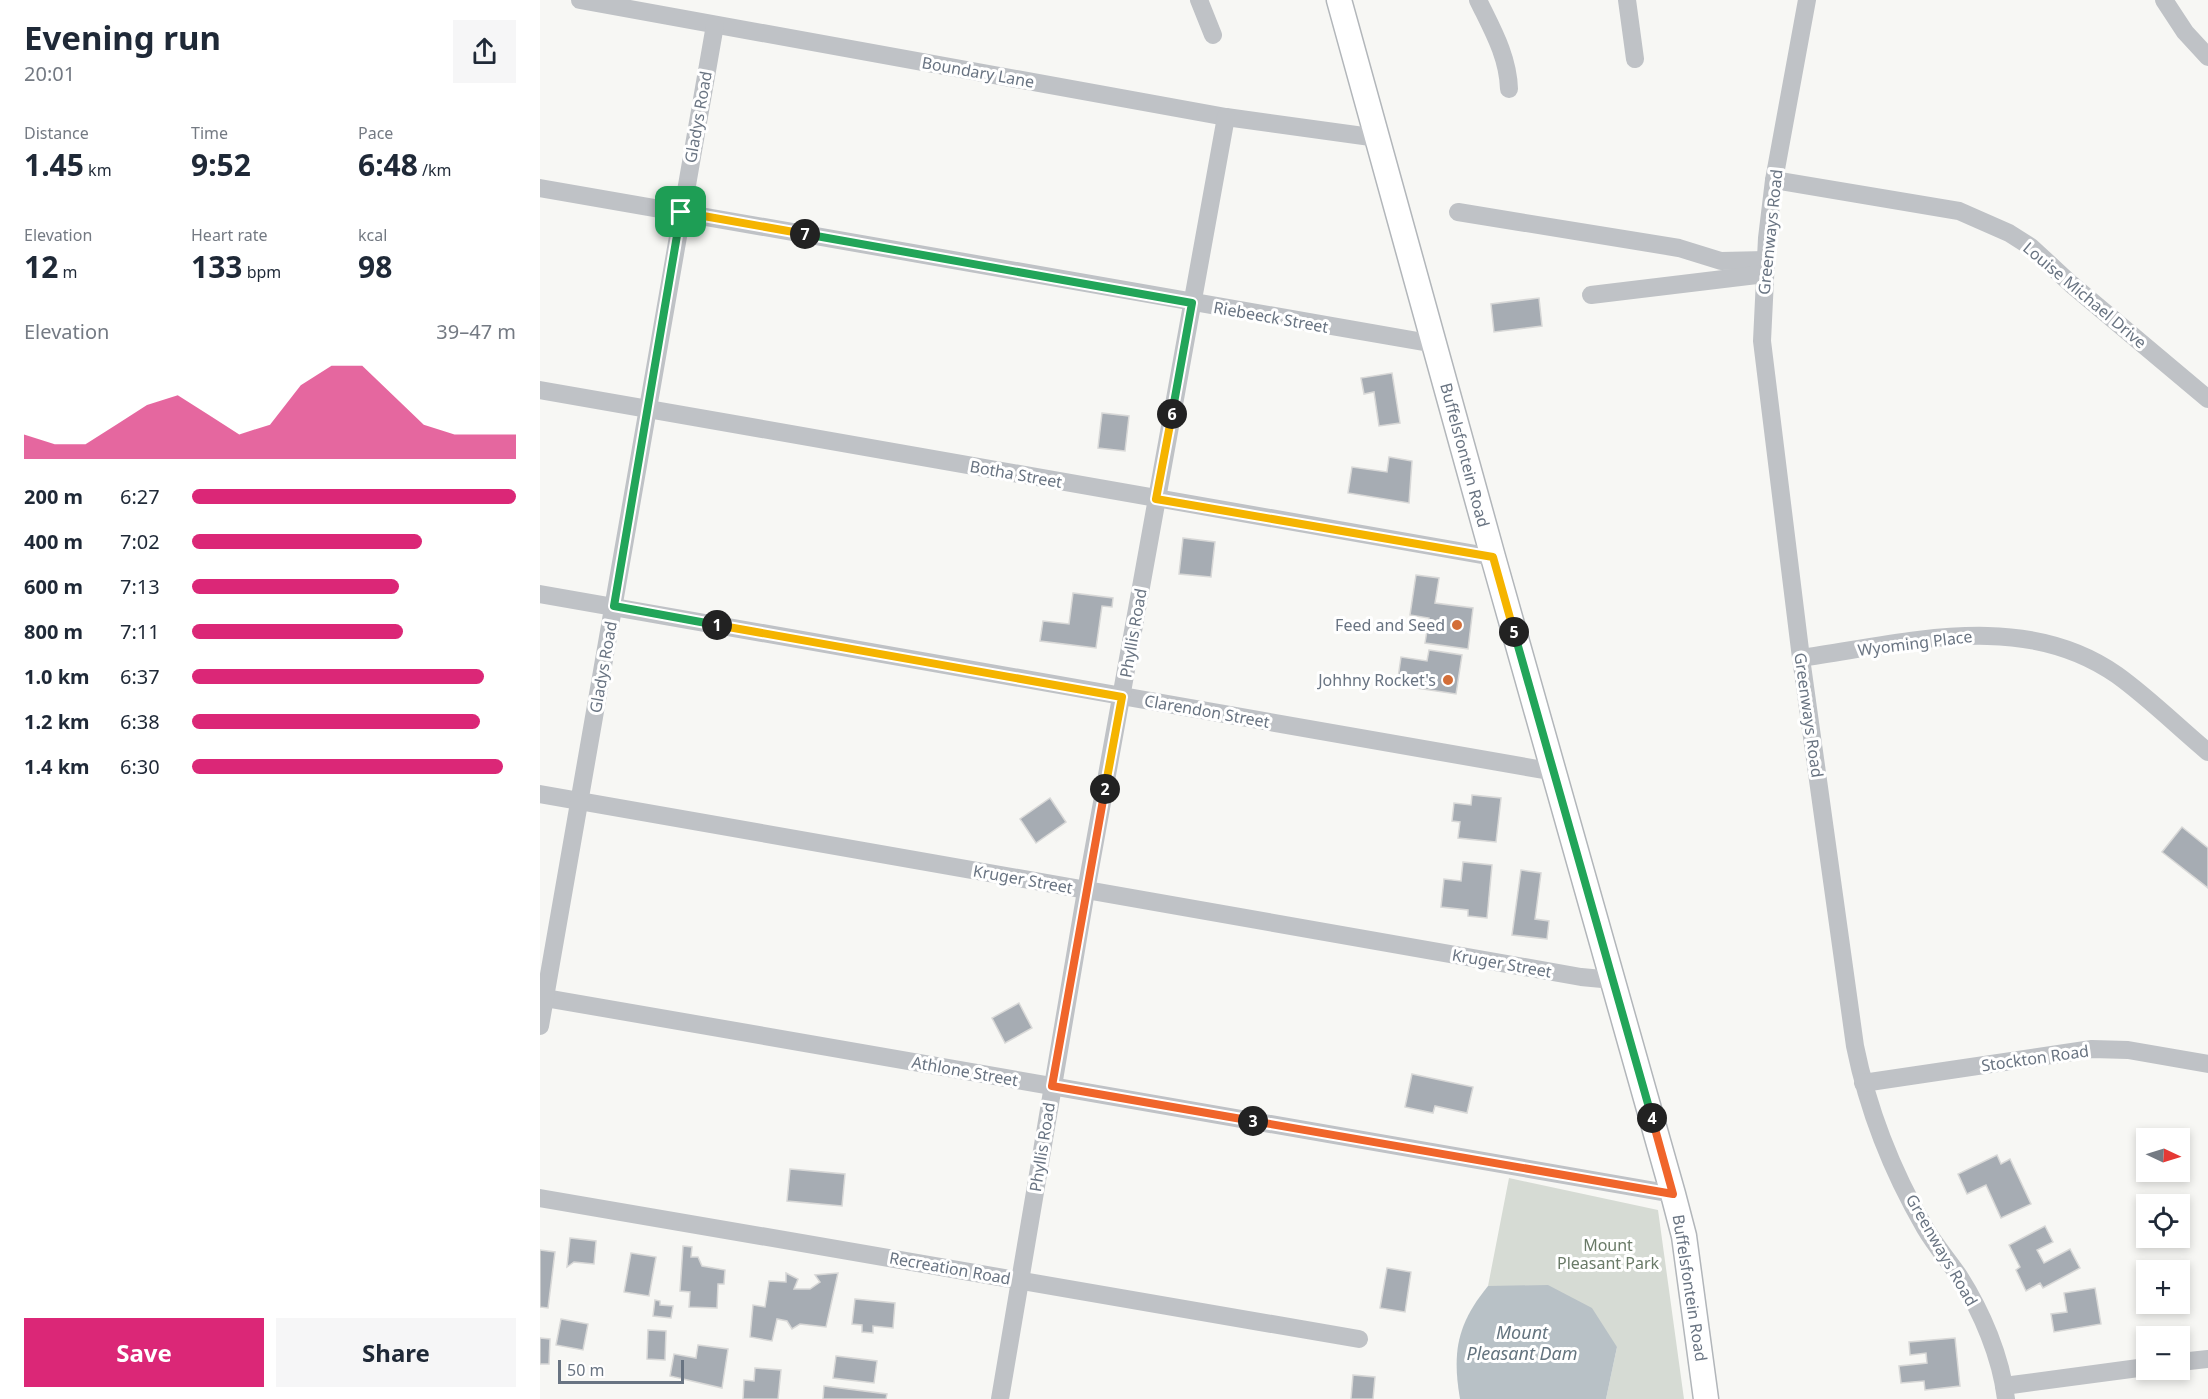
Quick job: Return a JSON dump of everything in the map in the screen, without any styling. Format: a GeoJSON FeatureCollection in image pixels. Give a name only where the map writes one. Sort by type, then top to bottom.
{"type":"FeatureCollection","features":[{"type":"Feature","properties":{"kind":"main road","name":"Buffelsfontein Road"},"geometry":{"type":"LineString","coordinates":[[1339,0],[1673,1194],[1684,1236],[1706,1399]]}},
{"type":"Feature","properties":{"kind":"street","name":"Boundary Lane"},"geometry":{"type":"LineString","coordinates":[[579,0],[1226,117],[1378,138]]}},
{"type":"Feature","properties":{"kind":"street"},"geometry":{"type":"LineString","coordinates":[[1199,0],[1213,35]]}},
{"type":"Feature","properties":{"kind":"street"},"geometry":{"type":"LineString","coordinates":[[1478,0],[1504,55],[1509,89]]}},
{"type":"Feature","properties":{"kind":"street"},"geometry":{"type":"LineString","coordinates":[[1627,0],[1635,59]]}},
{"type":"Feature","properties":{"kind":"street","name":"Greenways Road"},"geometry":{"type":"LineString","coordinates":[[1807,0],[1774,180],[1765,267],[1762,341],[1764,372],[1801,658],[1863,1083],[1878,1131],[1925,1228],[1961,1278],[1987,1333],[2005,1392]]}},
{"type":"Feature","properties":{"kind":"street"},"geometry":{"type":"LineString","coordinates":[[2164,0],[2185,32],[2208,57]]}},
{"type":"Feature","properties":{"kind":"street","name":"Gladys Road"},"geometry":{"type":"LineString","coordinates":[[540,1026],[543,997],[580,801],[715,25]]}},
{"type":"Feature","properties":{"kind":"street","name":"Phyllis Road"},"geometry":{"type":"LineString","coordinates":[[1000,1399],[1086,891],[1226,117]]}},
{"type":"Feature","properties":{"kind":"street","name":"Louise Michael Drive"},"geometry":{"type":"LineString","coordinates":[[1774,180],[1959,212],[2009,233],[2031,247],[2208,399]]}},
{"type":"Feature","properties":{"kind":"street","name":"Riebeeck Street"},"geometry":{"type":"LineString","coordinates":[[540,188],[1435,344]]}},
{"type":"Feature","properties":{"kind":"street"},"geometry":{"type":"LineString","coordinates":[[1458,212],[1679,248],[1721,261],[1765,267]]}},
{"type":"Feature","properties":{"kind":"street"},"geometry":{"type":"LineString","coordinates":[[1591,295],[1765,267]]}},
{"type":"Feature","properties":{"kind":"street","name":"Botha Street"},"geometry":{"type":"LineString","coordinates":[[540,390],[1493,557]]}},
{"type":"Feature","properties":{"kind":"street","name":"Clarendon Street"},"geometry":{"type":"LineString","coordinates":[[540,594],[1555,772]]}},
{"type":"Feature","properties":{"kind":"street","name":"Wyoming Place"},"geometry":{"type":"LineString","coordinates":[[1801,658],[1952,636],[2000,635],[2038,640],[2078,653],[2117,675],[2208,752]]}},
{"type":"Feature","properties":{"kind":"street","name":"Kruger Street"},"geometry":{"type":"LineString","coordinates":[[540,794],[1581,977],[1613,980]]}},
{"type":"Feature","properties":{"kind":"street","name":"Athlone Street"},"geometry":{"type":"LineString","coordinates":[[543,997],[1673,1194]]}},
{"type":"Feature","properties":{"kind":"street","name":"Stockton Road"},"geometry":{"type":"LineString","coordinates":[[1863,1083],[2092,1049],[2128,1050],[2208,1064]]}},
{"type":"Feature","properties":{"kind":"street","name":"Recreation Road"},"geometry":{"type":"LineString","coordinates":[[540,1198],[1359,1339]]}},
{"type":"Feature","properties":{"kind":"street"},"geometry":{"type":"LineString","coordinates":[[2190,1361],[2208,1359]]}},
{"type":"Feature","properties":{"kind":"street"},"geometry":{"type":"LineString","coordinates":[[2005,1392],[2136,1369]]}},
{"type":"Feature","properties":{"kind":"green space","name":"Mount Pleasant Park"},"geometry":{"type":"Polygon","coordinates":[[[1509,1178],[1658,1210],[1684,1399],[1606,1399],[1617,1347],[1488,1286],[1509,1178]]]}},
{"type":"Feature","properties":{"kind":"water","name":"Mount Pleasant Dam"},"geometry":{"type":"Polygon","coordinates":[[[1548,1285],[1592,1308],[1617,1347],[1606,1399],[1460,1399],[1457,1367],[1459,1339],[1469,1313],[1488,1286],[1548,1285]]]}},
{"type":"Feature","properties":{"kind":"building"},"geometry":{"type":"Polygon","coordinates":[[[1539,298],[1542,326],[1494,332],[1491,304],[1539,298]]]}},
{"type":"Feature","properties":{"kind":"building"},"geometry":{"type":"Polygon","coordinates":[[[1392,373],[1400,423],[1379,426],[1374,392],[1364,394],[1361,378],[1392,373]]]}},
{"type":"Feature","properties":{"kind":"building"},"geometry":{"type":"Polygon","coordinates":[[[1102,413],[1129,416],[1125,451],[1098,448],[1102,413]]]}},
{"type":"Feature","properties":{"kind":"building"},"geometry":{"type":"Polygon","coordinates":[[[1389,457],[1412,461],[1409,503],[1348,493],[1352,467],[1387,472],[1389,457]]]}},
{"type":"Feature","properties":{"kind":"building"},"geometry":{"type":"Polygon","coordinates":[[[1183,538],[1215,542],[1211,577],[1179,574],[1183,538]]]}},
{"type":"Feature","properties":{"kind":"building"},"geometry":{"type":"Polygon","coordinates":[[[1416,575],[1439,578],[1435,603],[1473,608],[1468,649],[1425,643],[1429,618],[1410,615],[1416,575]]]}},
{"type":"Feature","properties":{"kind":"building"},"geometry":{"type":"Polygon","coordinates":[[[1073,593],[1113,598],[1112,607],[1102,606],[1096,648],[1040,641],[1043,621],[1069,624],[1073,593]]]}},
{"type":"Feature","properties":{"kind":"building"},"geometry":{"type":"Polygon","coordinates":[[[1429,650],[1462,655],[1456,694],[1397,685],[1401,657],[1427,661],[1429,650]]]}},
{"type":"Feature","properties":{"kind":"building"},"geometry":{"type":"Polygon","coordinates":[[[1472,795],[1501,798],[1496,842],[1458,838],[1460,822],[1452,821],[1454,803],[1471,805],[1472,795]]]}},
{"type":"Feature","properties":{"kind":"building"},"geometry":{"type":"Polygon","coordinates":[[[1050,798],[1066,822],[1036,843],[1020,819],[1050,798]]]}},
{"type":"Feature","properties":{"kind":"building"},"geometry":{"type":"Polygon","coordinates":[[[2182,827],[2208,848],[2208,888],[2162,852],[2182,827]]]}},
{"type":"Feature","properties":{"kind":"building"},"geometry":{"type":"Polygon","coordinates":[[[1463,862],[1492,865],[1487,918],[1468,916],[1468,910],[1441,907],[1444,879],[1461,881],[1463,862]]]}},
{"type":"Feature","properties":{"kind":"building"},"geometry":{"type":"Polygon","coordinates":[[[1521,870],[1541,873],[1535,919],[1549,921],[1547,939],[1512,935],[1521,870]]]}},
{"type":"Feature","properties":{"kind":"building"},"geometry":{"type":"Polygon","coordinates":[[[1019,1003],[1032,1028],[1005,1043],[992,1018],[1019,1003]]]}},
{"type":"Feature","properties":{"kind":"building"},"geometry":{"type":"Polygon","coordinates":[[[1412,1074],[1473,1087],[1467,1113],[1435,1106],[1433,1113],[1405,1107],[1412,1074]]]}},
{"type":"Feature","properties":{"kind":"building"},"geometry":{"type":"Polygon","coordinates":[[[1997,1155],[2001,1164],[2010,1159],[2031,1204],[2001,1218],[1986,1185],[1967,1194],[1958,1174],[1997,1155]]]}},
{"type":"Feature","properties":{"kind":"building"},"geometry":{"type":"Polygon","coordinates":[[[790,1169],[845,1174],[842,1206],[787,1201],[790,1169]]]}},
{"type":"Feature","properties":{"kind":"building"},"geometry":{"type":"Polygon","coordinates":[[[2045,1226],[2053,1242],[2037,1250],[2044,1263],[2070,1249],[2080,1268],[2043,1288],[2040,1283],[2026,1291],[2016,1270],[2020,1267],[2009,1245],[2045,1226]]]}},
{"type":"Feature","properties":{"kind":"building"},"geometry":{"type":"Polygon","coordinates":[[[570,1238],[596,1241],[594,1264],[574,1262],[567,1267],[570,1238]]]}},
{"type":"Feature","properties":{"kind":"building"},"geometry":{"type":"Polygon","coordinates":[[[683,1246],[692,1247],[691,1257],[698,1257],[702,1266],[725,1270],[724,1284],[718,1284],[717,1308],[689,1307],[690,1292],[680,1291],[683,1246]]]}},
{"type":"Feature","properties":{"kind":"building"},"geometry":{"type":"Polygon","coordinates":[[[540,1250],[555,1252],[548,1308],[540,1307],[540,1250]]]}},
{"type":"Feature","properties":{"kind":"building"},"geometry":{"type":"Polygon","coordinates":[[[631,1253],[656,1257],[649,1296],[624,1292],[631,1253]]]}},
{"type":"Feature","properties":{"kind":"building"},"geometry":{"type":"Polygon","coordinates":[[[1387,1268],[1411,1272],[1405,1312],[1380,1308],[1387,1268]]]}},
{"type":"Feature","properties":{"kind":"building"},"geometry":{"type":"Polygon","coordinates":[[[786,1273],[798,1279],[794,1289],[810,1289],[820,1282],[815,1275],[838,1273],[826,1327],[800,1324],[792,1329],[787,1321],[777,1319],[772,1341],[750,1337],[753,1305],[765,1307],[769,1281],[786,1282],[786,1273]]]}},
{"type":"Feature","properties":{"kind":"building"},"geometry":{"type":"Polygon","coordinates":[[[2095,1288],[2101,1324],[2054,1332],[2051,1314],[2067,1312],[2064,1293],[2095,1288]]]}},
{"type":"Feature","properties":{"kind":"building"},"geometry":{"type":"Polygon","coordinates":[[[855,1299],[895,1303],[893,1328],[873,1326],[873,1333],[862,1332],[862,1325],[852,1324],[855,1299]]]}},
{"type":"Feature","properties":{"kind":"building"},"geometry":{"type":"Polygon","coordinates":[[[655,1300],[660,1301],[660,1305],[673,1306],[671,1318],[653,1316],[655,1300]]]}},
{"type":"Feature","properties":{"kind":"building"},"geometry":{"type":"Polygon","coordinates":[[[561,1319],[588,1324],[583,1350],[556,1345],[561,1319]]]}},
{"type":"Feature","properties":{"kind":"building"},"geometry":{"type":"Polygon","coordinates":[[[648,1330],[666,1331],[665,1360],[647,1359],[648,1330]]]}},
{"type":"Feature","properties":{"kind":"building"},"geometry":{"type":"Polygon","coordinates":[[[540,1338],[550,1339],[549,1364],[540,1364],[540,1338]]]}},
{"type":"Feature","properties":{"kind":"building"},"geometry":{"type":"Polygon","coordinates":[[[1955,1338],[1960,1386],[1925,1390],[1924,1381],[1901,1383],[1899,1366],[1927,1363],[1926,1353],[1910,1355],[1909,1342],[1955,1338]]]}},
{"type":"Feature","properties":{"kind":"building"},"geometry":{"type":"Polygon","coordinates":[[[698,1345],[728,1349],[722,1388],[670,1376],[674,1354],[696,1358],[698,1345]]]}},
{"type":"Feature","properties":{"kind":"building"},"geometry":{"type":"Polygon","coordinates":[[[836,1356],[877,1361],[874,1383],[833,1378],[836,1356]]]}},
{"type":"Feature","properties":{"kind":"building"},"geometry":{"type":"Polygon","coordinates":[[[755,1368],[781,1370],[778,1399],[743,1399],[744,1380],[754,1381],[755,1368]]]}},
{"type":"Feature","properties":{"kind":"building"},"geometry":{"type":"Polygon","coordinates":[[[1353,1375],[1375,1377],[1373,1399],[1351,1399],[1353,1375]]]}},
{"type":"Feature","properties":{"kind":"building"},"geometry":{"type":"Polygon","coordinates":[[[824,1386],[887,1394],[886,1399],[823,1399],[824,1386]]]}},
{"type":"Feature","properties":{"kind":"place","name":"Feed and Seed"},"geometry":{"type":"Point","coordinates":[1457,625]}},
{"type":"Feature","properties":{"kind":"place","name":"Johhny Rocket's"},"geometry":{"type":"Point","coordinates":[1448,680]}},
{"type":"Feature","properties":{"kind":"route"},"geometry":{"type":"LineString","coordinates":[[681,212],[1192,303],[1156,499],[1493,557],[1673,1194],[1052,1086],[1122,697],[614,606],[681,212]]}}]}
